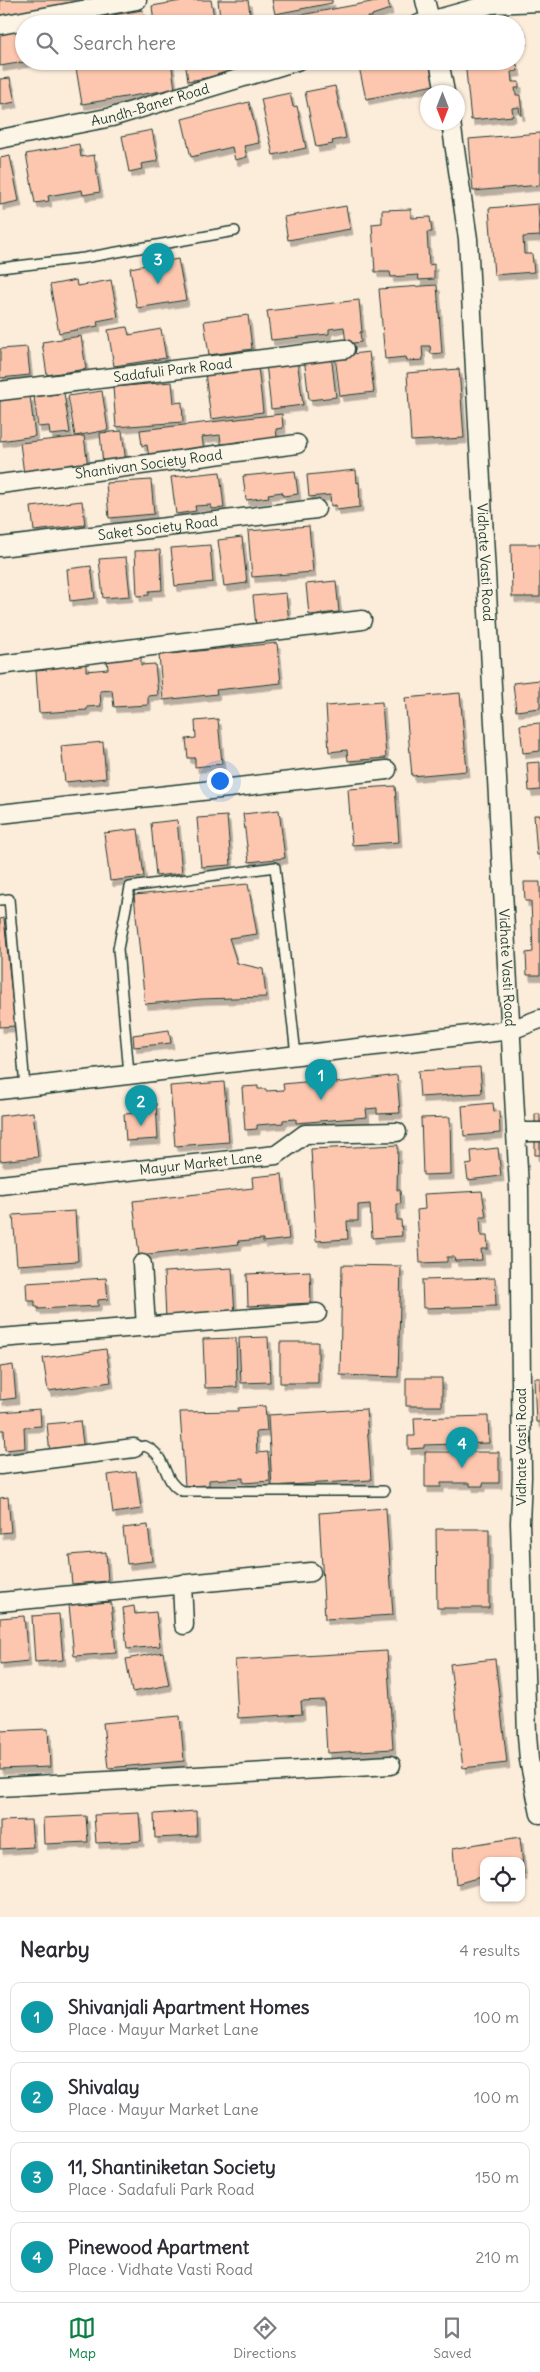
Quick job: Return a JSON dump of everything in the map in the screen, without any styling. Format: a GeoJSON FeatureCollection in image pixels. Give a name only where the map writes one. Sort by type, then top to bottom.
{"type":"FeatureCollection","features":[{"type":"Feature","properties":{"kind":"street"},"geometry":{"type":"LineString","coordinates":[[55,15],[137,0]]}},
{"type":"Feature","properties":{"kind":"street"},"geometry":{"type":"LineString","coordinates":[[425,0],[426,15]]}},
{"type":"Feature","properties":{"kind":"street"},"geometry":{"type":"LineString","coordinates":[[454,15],[491,4],[540,2]]}},
{"type":"Feature","properties":{"kind":"street"},"geometry":{"type":"LineString","coordinates":[[0,25],[15,22]]}},
{"type":"Feature","properties":{"kind":"street","name":"Aundh-Baner Road"},"geometry":{"type":"LineString","coordinates":[[0,140],[112,117],[268,70]]}},
{"type":"Feature","properties":{"kind":"street"},"geometry":{"type":"LineString","coordinates":[[441,70],[444,85]]}},
{"type":"Feature","properties":{"kind":"street","name":"Vidhate Vasti Road"},"geometry":{"type":"LineString","coordinates":[[452,130],[468,239],[519,1188],[522,1477],[520,1523],[529,1760],[540,1814]]}},
{"type":"Feature","properties":{"kind":"street","name":"Sadafuli Park Road"},"geometry":{"type":"LineString","coordinates":[[0,391],[345,349]]}},
{"type":"Feature","properties":{"kind":"street","name":"Shantivan Society Road"},"geometry":{"type":"LineString","coordinates":[[0,484],[297,444]]}},
{"type":"Feature","properties":{"kind":"street","name":"Saket Society Road"},"geometry":{"type":"LineString","coordinates":[[0,547],[316,510]]}},
{"type":"Feature","properties":{"kind":"street"},"geometry":{"type":"LineString","coordinates":[[0,665],[362,620]]}},
{"type":"Feature","properties":{"kind":"street"},"geometry":{"type":"LineString","coordinates":[[0,814],[387,770]]}},
{"type":"Feature","properties":{"kind":"street"},"geometry":{"type":"LineString","coordinates":[[0,1090],[510,1030],[540,1019]]}},
{"type":"Feature","properties":{"kind":"street","name":"Mayur Market Lane"},"geometry":{"type":"LineString","coordinates":[[0,1185],[276,1155],[305,1134],[397,1132]]}},
{"type":"Feature","properties":{"kind":"street"},"geometry":{"type":"LineString","coordinates":[[516,1132],[540,1132]]}},
{"type":"Feature","properties":{"kind":"street"},"geometry":{"type":"LineString","coordinates":[[142,1264],[146,1327]]}},
{"type":"Feature","properties":{"kind":"street"},"geometry":{"type":"LineString","coordinates":[[0,1338],[317,1313]]}},
{"type":"Feature","properties":{"kind":"street"},"geometry":{"type":"LineString","coordinates":[[0,1466],[134,1448]]}},
{"type":"Feature","properties":{"kind":"street"},"geometry":{"type":"LineString","coordinates":[[0,1602],[311,1572]]}},
{"type":"Feature","properties":{"kind":"street"},"geometry":{"type":"LineString","coordinates":[[182,1584],[184,1625]]}},
{"type":"Feature","properties":{"kind":"street"},"geometry":{"type":"LineString","coordinates":[[0,1787],[391,1765]]}},
{"type":"Feature","properties":{"kind":"lane"},"geometry":{"type":"LineString","coordinates":[[0,268],[84,258],[235,231]]}},
{"type":"Feature","properties":{"kind":"lane"},"geometry":{"type":"LineString","coordinates":[[129,1074],[118,949],[130,887],[275,866],[296,1055]]}},
{"type":"Feature","properties":{"kind":"lane"},"geometry":{"type":"LineString","coordinates":[[0,900],[9,899],[25,1087]]}},
{"type":"Feature","properties":{"kind":"lane"},"geometry":{"type":"LineString","coordinates":[[134,1448],[146,1446],[159,1454],[167,1474],[176,1488],[182,1491],[384,1491]]}},
{"type":"Feature","properties":{"kind":"building"},"geometry":{"type":"Polygon","coordinates":[[[0,0],[105,0],[15,15],[0,19],[0,0]]]}},
{"type":"Feature","properties":{"kind":"building"},"geometry":{"type":"Polygon","coordinates":[[[187,0],[211,0],[214,15],[153,15],[152,6],[187,0]]]}},
{"type":"Feature","properties":{"kind":"building"},"geometry":{"type":"Polygon","coordinates":[[[218,0],[248,0],[250,13],[220,15],[218,0]]]}},
{"type":"Feature","properties":{"kind":"building"},"geometry":{"type":"Polygon","coordinates":[[[272,0],[332,0],[332,3],[275,14],[272,0]]]}},
{"type":"Feature","properties":{"kind":"building"},"geometry":{"type":"Polygon","coordinates":[[[382,0],[388,0],[390,9],[372,15],[301,15],[382,0]]]}},
{"type":"Feature","properties":{"kind":"building"},"geometry":{"type":"Polygon","coordinates":[[[143,10],[144,15],[113,15],[143,10]]]}},
{"type":"Feature","properties":{"kind":"building"},"geometry":{"type":"Polygon","coordinates":[[[15,28],[15,64],[0,66],[0,31],[15,28]]]}},
{"type":"Feature","properties":{"kind":"building"},"geometry":{"type":"Polygon","coordinates":[[[76,70],[172,70],[175,89],[82,104],[76,70]]]}},
{"type":"Feature","properties":{"kind":"building"},"geometry":{"type":"Polygon","coordinates":[[[186,70],[253,70],[188,81],[186,70]]]}},
{"type":"Feature","properties":{"kind":"building"},"geometry":{"type":"Polygon","coordinates":[[[360,70],[431,70],[434,85],[420,85],[420,88],[366,99],[360,70]]]}},
{"type":"Feature","properties":{"kind":"building"},"geometry":{"type":"Polygon","coordinates":[[[466,70],[518,70],[511,72],[512,82],[519,82],[519,88],[515,88],[516,95],[520,95],[522,115],[520,115],[519,107],[512,108],[513,116],[471,120],[466,70]]]}},
{"type":"Feature","properties":{"kind":"building"},"geometry":{"type":"Polygon","coordinates":[[[10,78],[15,102],[0,105],[0,79],[10,78]]]}},
{"type":"Feature","properties":{"kind":"building"},"geometry":{"type":"Polygon","coordinates":[[[335,86],[346,138],[332,141],[333,144],[316,147],[305,92],[335,86]]]}},
{"type":"Feature","properties":{"kind":"building"},"geometry":{"type":"Polygon","coordinates":[[[290,93],[293,107],[297,106],[306,148],[273,155],[261,99],[290,93]]]}},
{"type":"Feature","properties":{"kind":"building"},"geometry":{"type":"Polygon","coordinates":[[[249,102],[259,143],[244,146],[247,157],[235,160],[232,147],[191,157],[182,119],[249,102]]]}},
{"type":"Feature","properties":{"kind":"building"},"geometry":{"type":"Polygon","coordinates":[[[152,130],[158,161],[141,164],[142,169],[129,172],[122,136],[152,130]]]}},
{"type":"Feature","properties":{"kind":"building"},"geometry":{"type":"Polygon","coordinates":[[[540,133],[540,185],[473,191],[469,139],[540,133]]]}},
{"type":"Feature","properties":{"kind":"building"},"geometry":{"type":"Polygon","coordinates":[[[79,144],[81,157],[94,155],[100,192],[83,195],[82,190],[48,196],[49,201],[35,203],[26,154],[79,144]]]}},
{"type":"Feature","properties":{"kind":"building"},"geometry":{"type":"Polygon","coordinates":[[[10,156],[19,201],[0,205],[0,158],[10,156]]]}},
{"type":"Feature","properties":{"kind":"building"},"geometry":{"type":"Polygon","coordinates":[[[538,204],[540,236],[523,237],[524,254],[532,254],[534,272],[494,275],[489,208],[538,204]]]}},
{"type":"Feature","properties":{"kind":"building"},"geometry":{"type":"Polygon","coordinates":[[[346,206],[350,229],[288,240],[284,217],[346,206]]]}},
{"type":"Feature","properties":{"kind":"building"},"geometry":{"type":"Polygon","coordinates":[[[411,209],[411,218],[430,217],[432,232],[427,232],[429,265],[434,264],[434,279],[419,280],[418,275],[391,277],[390,272],[375,272],[372,224],[382,223],[382,210],[411,209]]]}},
{"type":"Feature","properties":{"kind":"building"},"geometry":{"type":"Polygon","coordinates":[[[178,259],[186,300],[137,308],[130,268],[178,259]]]}},
{"type":"Feature","properties":{"kind":"building"},"geometry":{"type":"Polygon","coordinates":[[[76,280],[77,286],[111,280],[118,317],[97,321],[98,326],[59,333],[50,285],[76,280]]]}},
{"type":"Feature","properties":{"kind":"building"},"geometry":{"type":"Polygon","coordinates":[[[437,285],[442,353],[431,354],[430,346],[422,346],[423,360],[407,361],[406,357],[385,359],[379,289],[437,285]]]}},
{"type":"Feature","properties":{"kind":"building"},"geometry":{"type":"Polygon","coordinates":[[[359,300],[361,342],[346,344],[344,327],[329,329],[329,334],[271,340],[267,311],[359,300]]]}},
{"type":"Feature","properties":{"kind":"building"},"geometry":{"type":"Polygon","coordinates":[[[248,315],[252,349],[209,355],[204,321],[248,315]]]}},
{"type":"Feature","properties":{"kind":"building"},"geometry":{"type":"Polygon","coordinates":[[[127,327],[129,335],[161,329],[166,358],[114,366],[108,330],[127,327]]]}},
{"type":"Feature","properties":{"kind":"building"},"geometry":{"type":"Polygon","coordinates":[[[81,336],[86,369],[47,375],[42,342],[81,336]]]}},
{"type":"Feature","properties":{"kind":"building"},"geometry":{"type":"Polygon","coordinates":[[[27,347],[30,375],[0,378],[0,349],[27,347]]]}},
{"type":"Feature","properties":{"kind":"building"},"geometry":{"type":"Polygon","coordinates":[[[369,352],[374,392],[340,396],[335,356],[369,352]]]}},
{"type":"Feature","properties":{"kind":"building"},"geometry":{"type":"Polygon","coordinates":[[[331,354],[336,397],[309,400],[304,357],[331,354]]]}},
{"type":"Feature","properties":{"kind":"building"},"geometry":{"type":"Polygon","coordinates":[[[297,359],[303,405],[271,409],[266,363],[297,359]]]}},
{"type":"Feature","properties":{"kind":"building"},"geometry":{"type":"Polygon","coordinates":[[[258,366],[263,412],[211,419],[205,373],[258,366]]]}},
{"type":"Feature","properties":{"kind":"building"},"geometry":{"type":"Polygon","coordinates":[[[459,369],[464,438],[411,441],[407,373],[459,369]]]}},
{"type":"Feature","properties":{"kind":"building"},"geometry":{"type":"Polygon","coordinates":[[[172,382],[174,403],[182,402],[183,422],[116,427],[113,387],[172,382]]]}},
{"type":"Feature","properties":{"kind":"building"},"geometry":{"type":"Polygon","coordinates":[[[102,391],[108,430],[75,436],[68,396],[102,391]]]}},
{"type":"Feature","properties":{"kind":"building"},"geometry":{"type":"Polygon","coordinates":[[[64,393],[70,433],[50,435],[49,426],[38,427],[34,397],[64,393]]]}},
{"type":"Feature","properties":{"kind":"building"},"geometry":{"type":"Polygon","coordinates":[[[30,396],[35,436],[0,441],[0,400],[30,396]]]}},
{"type":"Feature","properties":{"kind":"building"},"geometry":{"type":"Polygon","coordinates":[[[282,414],[283,428],[276,429],[278,443],[222,449],[220,435],[202,437],[204,451],[149,458],[147,445],[142,446],[140,430],[282,414]]]}},
{"type":"Feature","properties":{"kind":"building"},"geometry":{"type":"Polygon","coordinates":[[[122,431],[126,463],[103,465],[100,433],[122,431]]]}},
{"type":"Feature","properties":{"kind":"building"},"geometry":{"type":"Polygon","coordinates":[[[84,436],[88,467],[24,474],[20,443],[84,436]]]}},
{"type":"Feature","properties":{"kind":"building"},"geometry":{"type":"Polygon","coordinates":[[[356,470],[357,483],[359,482],[360,507],[337,510],[336,505],[331,506],[330,495],[309,497],[307,475],[356,470]]]}},
{"type":"Feature","properties":{"kind":"building"},"geometry":{"type":"Polygon","coordinates":[[[295,471],[298,494],[283,496],[282,492],[268,494],[269,497],[246,500],[243,476],[295,471]]]}},
{"type":"Feature","properties":{"kind":"building"},"geometry":{"type":"Polygon","coordinates":[[[220,472],[224,508],[211,509],[211,505],[195,506],[196,511],[176,514],[171,477],[220,472]]]}},
{"type":"Feature","properties":{"kind":"building"},"geometry":{"type":"Polygon","coordinates":[[[151,480],[154,514],[109,518],[106,483],[151,480]]]}},
{"type":"Feature","properties":{"kind":"building"},"geometry":{"type":"Polygon","coordinates":[[[82,501],[85,525],[34,531],[31,507],[82,501]]]}},
{"type":"Feature","properties":{"kind":"building"},"geometry":{"type":"Polygon","coordinates":[[[309,526],[313,572],[252,577],[248,531],[309,526]]]}},
{"type":"Feature","properties":{"kind":"building"},"geometry":{"type":"Polygon","coordinates":[[[242,537],[247,583],[224,586],[218,540],[242,537]]]}},
{"type":"Feature","properties":{"kind":"building"},"geometry":{"type":"Polygon","coordinates":[[[511,544],[540,544],[540,597],[512,597],[511,544]]]}},
{"type":"Feature","properties":{"kind":"building"},"geometry":{"type":"Polygon","coordinates":[[[210,545],[213,582],[175,586],[171,548],[210,545]]]}},
{"type":"Feature","properties":{"kind":"building"},"geometry":{"type":"Polygon","coordinates":[[[160,550],[162,590],[149,591],[149,595],[137,596],[135,551],[160,550]]]}},
{"type":"Feature","properties":{"kind":"building"},"geometry":{"type":"Polygon","coordinates":[[[126,557],[130,596],[103,598],[99,559],[126,557]]]}},
{"type":"Feature","properties":{"kind":"building"},"geometry":{"type":"Polygon","coordinates":[[[91,566],[95,598],[70,601],[67,569],[91,566]]]}},
{"type":"Feature","properties":{"kind":"building"},"geometry":{"type":"Polygon","coordinates":[[[336,581],[339,612],[309,615],[306,584],[336,581]]]}},
{"type":"Feature","properties":{"kind":"building"},"geometry":{"type":"Polygon","coordinates":[[[286,593],[289,623],[256,626],[253,596],[286,593]]]}},
{"type":"Feature","properties":{"kind":"building"},"geometry":{"type":"Polygon","coordinates":[[[277,643],[281,683],[216,690],[217,694],[163,700],[159,655],[277,643]]]}},
{"type":"Feature","properties":{"kind":"building"},"geometry":{"type":"Polygon","coordinates":[[[141,657],[141,665],[155,664],[158,695],[148,696],[148,705],[114,707],[112,690],[100,691],[101,706],[87,707],[87,710],[39,713],[36,671],[47,670],[46,666],[86,663],[86,671],[108,669],[107,660],[141,657]]]}},
{"type":"Feature","properties":{"kind":"building"},"geometry":{"type":"Polygon","coordinates":[[[540,680],[540,708],[516,711],[513,683],[540,680]]]}},
{"type":"Feature","properties":{"kind":"building"},"geometry":{"type":"Polygon","coordinates":[[[460,693],[467,771],[412,776],[405,698],[460,693]]]}},
{"type":"Feature","properties":{"kind":"building"},"geometry":{"type":"Polygon","coordinates":[[[382,702],[386,758],[348,761],[347,750],[329,752],[326,706],[382,702]]]}},
{"type":"Feature","properties":{"kind":"building"},"geometry":{"type":"Polygon","coordinates":[[[218,719],[222,764],[195,767],[195,758],[188,758],[186,739],[196,738],[195,721],[218,719]]]}},
{"type":"Feature","properties":{"kind":"building"},"geometry":{"type":"Polygon","coordinates":[[[540,723],[540,751],[523,753],[520,725],[540,723]]]}},
{"type":"Feature","properties":{"kind":"building"},"geometry":{"type":"Polygon","coordinates":[[[103,742],[106,778],[65,782],[61,746],[103,742]]]}},
{"type":"Feature","properties":{"kind":"building"},"geometry":{"type":"Polygon","coordinates":[[[540,762],[540,790],[529,791],[527,763],[540,762]]]}},
{"type":"Feature","properties":{"kind":"building"},"geometry":{"type":"Polygon","coordinates":[[[395,786],[399,842],[352,845],[348,789],[395,786]]]}},
{"type":"Feature","properties":{"kind":"building"},"geometry":{"type":"Polygon","coordinates":[[[279,810],[285,858],[249,862],[243,814],[279,810]]]}},
{"type":"Feature","properties":{"kind":"building"},"geometry":{"type":"Polygon","coordinates":[[[534,815],[540,815],[540,855],[537,855],[534,815]]]}},
{"type":"Feature","properties":{"kind":"building"},"geometry":{"type":"Polygon","coordinates":[[[227,816],[231,865],[201,867],[197,818],[227,816]]]}},
{"type":"Feature","properties":{"kind":"building"},"geometry":{"type":"Polygon","coordinates":[[[177,820],[182,873],[156,876],[151,823],[177,820]]]}},
{"type":"Feature","properties":{"kind":"building"},"geometry":{"type":"Polygon","coordinates":[[[138,829],[144,877],[110,881],[104,833],[138,829]]]}},
{"type":"Feature","properties":{"kind":"building"},"geometry":{"type":"Polygon","coordinates":[[[524,882],[540,882],[540,975],[527,975],[526,953],[533,952],[531,901],[525,901],[524,882]]]}},
{"type":"Feature","properties":{"kind":"building"},"geometry":{"type":"Polygon","coordinates":[[[248,884],[257,934],[229,938],[237,963],[263,969],[266,997],[201,999],[145,1004],[134,895],[248,884]]]}},
{"type":"Feature","properties":{"kind":"building"},"geometry":{"type":"Polygon","coordinates":[[[4,918],[15,1026],[0,1027],[0,919],[4,918]]]}},
{"type":"Feature","properties":{"kind":"building"},"geometry":{"type":"Polygon","coordinates":[[[169,1030],[171,1043],[134,1047],[133,1035],[169,1030]]]}},
{"type":"Feature","properties":{"kind":"building"},"geometry":{"type":"Polygon","coordinates":[[[480,1067],[482,1093],[420,1097],[418,1071],[480,1067]]]}},
{"type":"Feature","properties":{"kind":"building"},"geometry":{"type":"Polygon","coordinates":[[[397,1075],[400,1113],[377,1114],[377,1108],[366,1109],[367,1117],[296,1123],[296,1119],[283,1120],[283,1123],[257,1125],[257,1129],[245,1130],[242,1087],[258,1086],[258,1089],[266,1089],[266,1091],[284,1090],[283,1084],[336,1079],[336,1083],[397,1075]]]}},
{"type":"Feature","properties":{"kind":"building"},"geometry":{"type":"Polygon","coordinates":[[[224,1082],[229,1142],[175,1146],[170,1086],[224,1082]]]}},
{"type":"Feature","properties":{"kind":"building"},"geometry":{"type":"Polygon","coordinates":[[[156,1103],[158,1139],[126,1141],[124,1114],[136,1113],[135,1105],[156,1103]]]}},
{"type":"Feature","properties":{"kind":"building"},"geometry":{"type":"Polygon","coordinates":[[[493,1103],[494,1112],[499,1111],[500,1133],[464,1136],[462,1106],[493,1103]]]}},
{"type":"Feature","properties":{"kind":"building"},"geometry":{"type":"Polygon","coordinates":[[[33,1112],[38,1157],[0,1161],[0,1116],[33,1112]]]}},
{"type":"Feature","properties":{"kind":"building"},"geometry":{"type":"Polygon","coordinates":[[[535,1114],[540,1114],[540,1155],[535,1155],[535,1114]]]}},
{"type":"Feature","properties":{"kind":"building"},"geometry":{"type":"Polygon","coordinates":[[[450,1117],[451,1174],[423,1175],[421,1118],[450,1117]]]}},
{"type":"Feature","properties":{"kind":"building"},"geometry":{"type":"Polygon","coordinates":[[[398,1145],[397,1190],[400,1190],[401,1204],[397,1204],[397,1220],[401,1220],[402,1236],[372,1238],[370,1204],[358,1205],[358,1221],[347,1221],[348,1239],[316,1241],[311,1149],[398,1145]]]}},
{"type":"Feature","properties":{"kind":"building"},"geometry":{"type":"Polygon","coordinates":[[[498,1148],[501,1176],[468,1180],[466,1165],[472,1164],[471,1151],[498,1148]]]}},
{"type":"Feature","properties":{"kind":"building"},"geometry":{"type":"Polygon","coordinates":[[[282,1174],[289,1239],[263,1242],[263,1239],[238,1241],[239,1244],[139,1255],[133,1201],[253,1188],[252,1177],[282,1174]]]}},
{"type":"Feature","properties":{"kind":"building"},"geometry":{"type":"Polygon","coordinates":[[[482,1191],[486,1217],[480,1217],[481,1236],[487,1236],[488,1249],[481,1249],[482,1260],[455,1261],[454,1257],[447,1257],[447,1262],[420,1263],[417,1210],[425,1209],[424,1194],[482,1191]]]}},
{"type":"Feature","properties":{"kind":"building"},"geometry":{"type":"Polygon","coordinates":[[[75,1211],[78,1261],[17,1265],[13,1215],[75,1211]]]}},
{"type":"Feature","properties":{"kind":"building"},"geometry":{"type":"Polygon","coordinates":[[[342,1265],[401,1266],[398,1377],[340,1375],[342,1265]]]}},
{"type":"Feature","properties":{"kind":"building"},"geometry":{"type":"Polygon","coordinates":[[[232,1268],[235,1315],[166,1319],[164,1272],[232,1268]]]}},
{"type":"Feature","properties":{"kind":"building"},"geometry":{"type":"Polygon","coordinates":[[[310,1271],[311,1303],[248,1306],[247,1274],[310,1271]]]}},
{"type":"Feature","properties":{"kind":"building"},"geometry":{"type":"Polygon","coordinates":[[[106,1278],[108,1299],[98,1300],[98,1306],[38,1309],[38,1307],[35,1307],[35,1301],[27,1301],[26,1283],[106,1278]]]}},
{"type":"Feature","properties":{"kind":"building"},"geometry":{"type":"Polygon","coordinates":[[[495,1278],[496,1306],[423,1308],[422,1280],[495,1278]]]}},
{"type":"Feature","properties":{"kind":"building"},"geometry":{"type":"Polygon","coordinates":[[[268,1337],[270,1382],[241,1383],[239,1338],[268,1337]]]}},
{"type":"Feature","properties":{"kind":"building"},"geometry":{"type":"Polygon","coordinates":[[[236,1338],[237,1387],[205,1388],[203,1339],[236,1338]]]}},
{"type":"Feature","properties":{"kind":"building"},"geometry":{"type":"Polygon","coordinates":[[[280,1342],[318,1342],[318,1383],[280,1383],[280,1342]]]}},
{"type":"Feature","properties":{"kind":"building"},"geometry":{"type":"Polygon","coordinates":[[[106,1349],[111,1382],[48,1391],[43,1358],[106,1349]]]}},
{"type":"Feature","properties":{"kind":"building"},"geometry":{"type":"Polygon","coordinates":[[[13,1365],[16,1398],[0,1400],[0,1367],[13,1365]]]}},
{"type":"Feature","properties":{"kind":"building"},"geometry":{"type":"Polygon","coordinates":[[[406,1378],[442,1378],[442,1406],[406,1406],[406,1378]]]}},
{"type":"Feature","properties":{"kind":"building"},"geometry":{"type":"Polygon","coordinates":[[[534,1378],[540,1378],[540,1422],[536,1422],[534,1378]]]}},
{"type":"Feature","properties":{"kind":"building"},"geometry":{"type":"Polygon","coordinates":[[[265,1406],[267,1431],[256,1432],[257,1453],[268,1452],[270,1481],[243,1483],[243,1478],[209,1480],[209,1485],[185,1486],[180,1412],[238,1411],[238,1408],[265,1406]]]}},
{"type":"Feature","properties":{"kind":"building"},"geometry":{"type":"Polygon","coordinates":[[[40,1409],[41,1426],[24,1427],[25,1448],[5,1450],[4,1430],[0,1430],[0,1412],[40,1409]]]}},
{"type":"Feature","properties":{"kind":"building"},"geometry":{"type":"Polygon","coordinates":[[[366,1409],[371,1480],[272,1486],[268,1415],[366,1409]]]}},
{"type":"Feature","properties":{"kind":"building"},"geometry":{"type":"Polygon","coordinates":[[[488,1416],[489,1443],[424,1445],[424,1448],[408,1449],[408,1436],[415,1436],[414,1418],[488,1416]]]}},
{"type":"Feature","properties":{"kind":"building"},"geometry":{"type":"Polygon","coordinates":[[[80,1421],[84,1451],[50,1454],[47,1424],[80,1421]]]}},
{"type":"Feature","properties":{"kind":"building"},"geometry":{"type":"Polygon","coordinates":[[[425,1452],[499,1452],[499,1483],[483,1483],[483,1486],[470,1486],[470,1483],[441,1483],[441,1487],[425,1487],[425,1452]]]}},
{"type":"Feature","properties":{"kind":"building"},"geometry":{"type":"Polygon","coordinates":[[[136,1471],[141,1509],[113,1513],[108,1475],[136,1471]]]}},
{"type":"Feature","properties":{"kind":"building"},"geometry":{"type":"Polygon","coordinates":[[[8,1497],[11,1532],[0,1533],[0,1498],[8,1497]]]}},
{"type":"Feature","properties":{"kind":"building"},"geometry":{"type":"Polygon","coordinates":[[[386,1508],[393,1615],[325,1619],[319,1513],[386,1508]]]}},
{"type":"Feature","properties":{"kind":"building"},"geometry":{"type":"Polygon","coordinates":[[[148,1525],[152,1561],[127,1564],[123,1528],[148,1525]]]}},
{"type":"Feature","properties":{"kind":"building"},"geometry":{"type":"Polygon","coordinates":[[[436,1529],[489,1529],[489,1608],[437,1608],[436,1529]]]}},
{"type":"Feature","properties":{"kind":"building"},"geometry":{"type":"Polygon","coordinates":[[[106,1552],[108,1581],[72,1584],[69,1555],[106,1552]]]}},
{"type":"Feature","properties":{"kind":"building"},"geometry":{"type":"Polygon","coordinates":[[[111,1602],[116,1653],[74,1656],[69,1605],[111,1602]]]}},
{"type":"Feature","properties":{"kind":"building"},"geometry":{"type":"Polygon","coordinates":[[[134,1606],[135,1614],[156,1612],[160,1646],[127,1649],[123,1608],[134,1606]]]}},
{"type":"Feature","properties":{"kind":"building"},"geometry":{"type":"Polygon","coordinates":[[[59,1614],[63,1660],[35,1662],[32,1616],[59,1614]]]}},
{"type":"Feature","properties":{"kind":"building"},"geometry":{"type":"Polygon","coordinates":[[[24,1616],[28,1661],[0,1664],[0,1618],[24,1616]]]}},
{"type":"Feature","properties":{"kind":"building"},"geometry":{"type":"Polygon","coordinates":[[[387,1651],[393,1749],[327,1753],[324,1700],[301,1701],[302,1714],[238,1718],[235,1660],[387,1651]]]}},
{"type":"Feature","properties":{"kind":"building"},"geometry":{"type":"Polygon","coordinates":[[[163,1652],[169,1685],[132,1692],[126,1659],[163,1652]]]}},
{"type":"Feature","properties":{"kind":"building"},"geometry":{"type":"Polygon","coordinates":[[[495,1659],[507,1763],[463,1768],[450,1664],[495,1659]]]}},
{"type":"Feature","properties":{"kind":"building"},"geometry":{"type":"Polygon","coordinates":[[[180,1716],[184,1761],[108,1768],[103,1723],[180,1716]]]}},
{"type":"Feature","properties":{"kind":"building"},"geometry":{"type":"Polygon","coordinates":[[[48,1729],[50,1767],[0,1769],[0,1731],[48,1729]]]}},
{"type":"Feature","properties":{"kind":"building"},"geometry":{"type":"Polygon","coordinates":[[[196,1811],[197,1836],[155,1838],[154,1814],[196,1811]]]}},
{"type":"Feature","properties":{"kind":"building"},"geometry":{"type":"Polygon","coordinates":[[[139,1813],[141,1841],[96,1843],[94,1815],[139,1813]]]}},
{"type":"Feature","properties":{"kind":"building"},"geometry":{"type":"Polygon","coordinates":[[[86,1816],[88,1842],[44,1844],[43,1818],[86,1816]]]}},
{"type":"Feature","properties":{"kind":"building"},"geometry":{"type":"Polygon","coordinates":[[[31,1820],[33,1847],[0,1849],[0,1821],[31,1820]]]}},
{"type":"Feature","properties":{"kind":"building"},"geometry":{"type":"Polygon","coordinates":[[[520,1837],[522,1857],[480,1857],[480,1877],[456,1884],[453,1848],[520,1837]]]}},
{"type":"Feature","properties":{"kind":"place","name":"11, Shantiniketan Society"},"geometry":{"type":"Point","coordinates":[158,284]}},
{"type":"Feature","properties":{"kind":"place","name":"Shivanjali Apartment Homes"},"geometry":{"type":"Point","coordinates":[321,1100]}},
{"type":"Feature","properties":{"kind":"place","name":"Shivalay"},"geometry":{"type":"Point","coordinates":[141,1126]}},
{"type":"Feature","properties":{"kind":"place","name":"Pinewood Apartment"},"geometry":{"type":"Point","coordinates":[462,1468]}}]}
